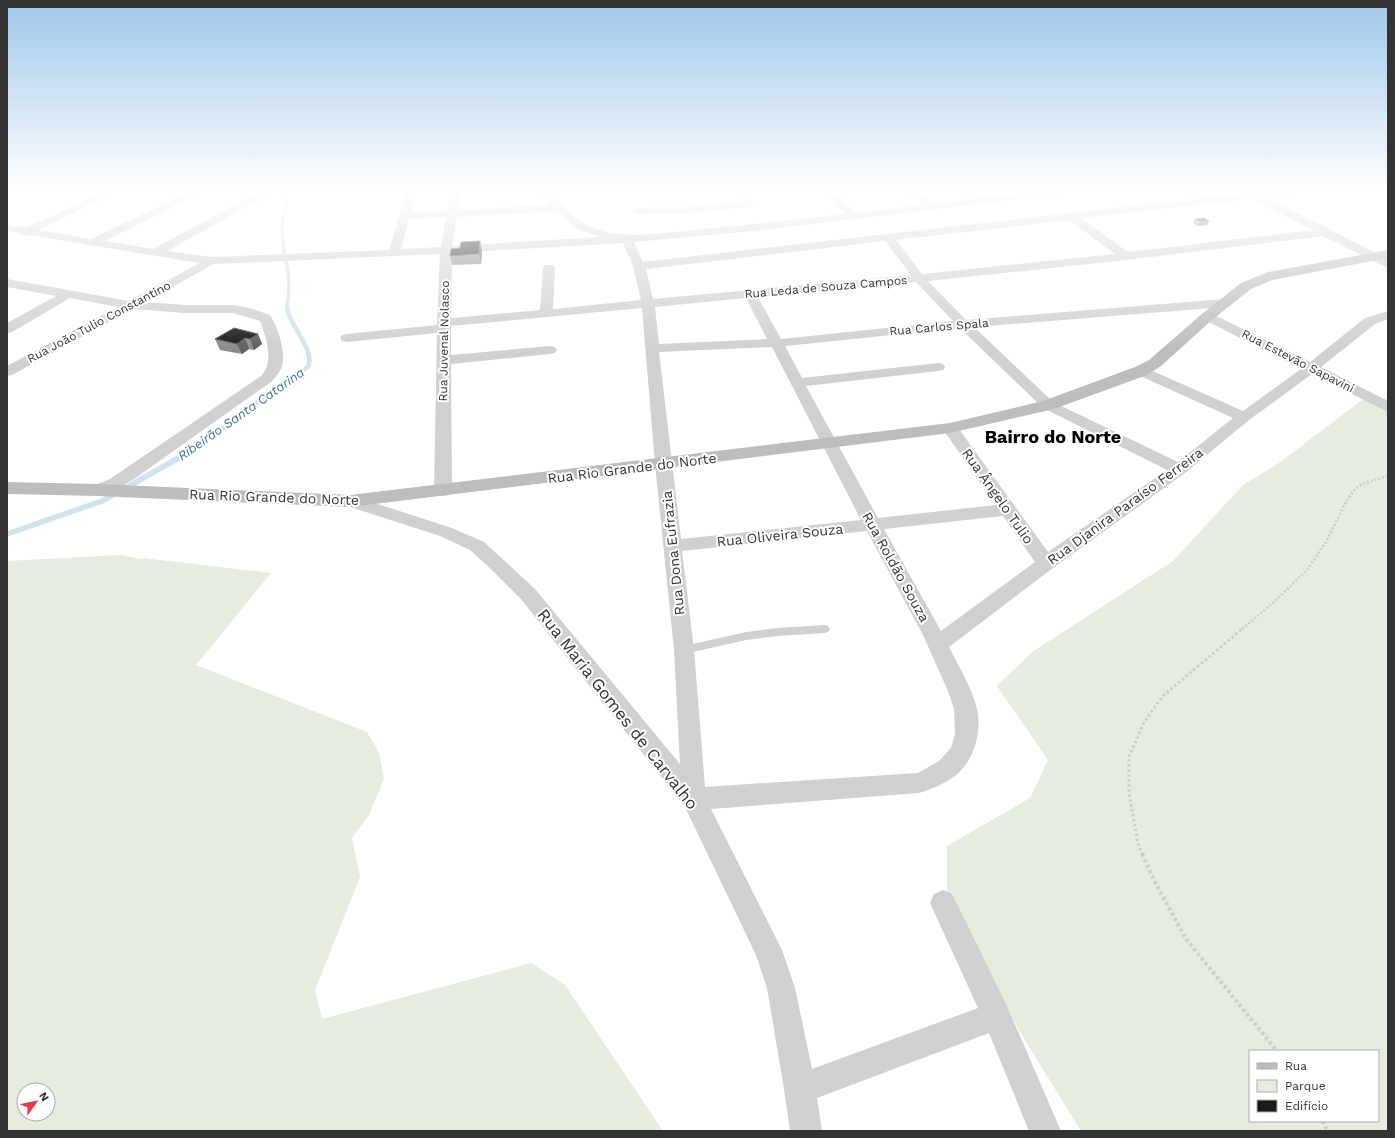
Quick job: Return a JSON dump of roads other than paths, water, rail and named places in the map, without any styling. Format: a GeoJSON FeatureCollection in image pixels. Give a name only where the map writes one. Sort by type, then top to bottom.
{"type":"FeatureCollection","features":[{"type":"Feature","properties":{"kind":"main road","name":"Rua Rio Grande do Norte"},"geometry":{"type":"LineString","coordinates":[[7,488],[98,490],[350,501],[443,491],[950,428],[1048,405],[1141,371],[1155,363],[1208,316],[1246,286],[1268,276],[1388,254]]}},
{"type":"Feature","properties":{"kind":"street"},"geometry":{"type":"LineString","coordinates":[[106,244],[212,261],[304,258],[543,244]]}},
{"type":"Feature","properties":{"kind":"street"},"geometry":{"type":"LineString","coordinates":[[155,253],[171,244]]}},
{"type":"Feature","properties":{"kind":"street"},"geometry":{"type":"LineString","coordinates":[[394,253],[397,244]]}},
{"type":"Feature","properties":{"kind":"street","name":"Rua Juvenal Nolasco"},"geometry":{"type":"LineString","coordinates":[[443,491],[444,326],[447,244]]}},
{"type":"Feature","properties":{"kind":"street","name":"Rua Dona Eufrazia"},"geometry":{"type":"LineString","coordinates":[[629,244],[639,266],[648,304],[663,464],[684,650],[694,799]]}},
{"type":"Feature","properties":{"kind":"street"},"geometry":{"type":"LineString","coordinates":[[639,266],[821,244]]}},
{"type":"Feature","properties":{"kind":"street"},"geometry":{"type":"LineString","coordinates":[[894,244],[920,278],[963,324],[1048,405],[1179,469]]}},
{"type":"Feature","properties":{"kind":"street"},"geometry":{"type":"LineString","coordinates":[[1110,244],[1126,256]]}},
{"type":"Feature","properties":{"kind":"street","name":"Rua Leda de Souza Campos"},"geometry":{"type":"LineString","coordinates":[[347,338],[546,314],[749,293],[920,278],[1225,244]]}},
{"type":"Feature","properties":{"kind":"street"},"geometry":{"type":"LineString","coordinates":[[1350,244],[1388,264]]}},
{"type":"Feature","properties":{"kind":"street","name":"Rua João Tulio Constantino"},"geometry":{"type":"LineString","coordinates":[[7,372],[212,261]]}},
{"type":"Feature","properties":{"kind":"street"},"geometry":{"type":"LineString","coordinates":[[546,314],[549,268]]}},
{"type":"Feature","properties":{"kind":"street"},"geometry":{"type":"LineString","coordinates":[[7,283],[130,305],[185,309],[233,309],[257,314],[265,318],[269,325],[276,363],[266,380],[116,483],[98,490]]}},
{"type":"Feature","properties":{"kind":"street"},"geometry":{"type":"LineString","coordinates":[[7,293],[21,286]]}},
{"type":"Feature","properties":{"kind":"street","name":"Rua Roldão Souza"},"geometry":{"type":"LineString","coordinates":[[694,799],[919,783],[938,776],[950,767],[960,755],[966,740],[967,720],[963,699],[939,644],[828,443],[796,383],[777,343],[749,293]]}},
{"type":"Feature","properties":{"kind":"street"},"geometry":{"type":"LineString","coordinates":[[7,329],[68,294]]}},
{"type":"Feature","properties":{"kind":"street","name":"Rua Carlos Spala"},"geometry":{"type":"LineString","coordinates":[[653,348],[777,343],[963,324],[1224,303]]}},
{"type":"Feature","properties":{"kind":"street","name":"Rua Djanira Paraíso Ferreira"},"geometry":{"type":"LineString","coordinates":[[939,644],[1046,563],[1179,469],[1244,417],[1311,368],[1370,321],[1388,315]]}},
{"type":"Feature","properties":{"kind":"street","name":"Rua Estevão Sapavini"},"geometry":{"type":"LineString","coordinates":[[1208,316],[1388,406]]}},
{"type":"Feature","properties":{"kind":"street"},"geometry":{"type":"LineString","coordinates":[[444,360],[550,350]]}},
{"type":"Feature","properties":{"kind":"street"},"geometry":{"type":"LineString","coordinates":[[796,383],[938,367]]}},
{"type":"Feature","properties":{"kind":"street"},"geometry":{"type":"LineString","coordinates":[[1141,371],[1244,417]]}},
{"type":"Feature","properties":{"kind":"street","name":"Rua Ângelo Tulio"},"geometry":{"type":"LineString","coordinates":[[950,428],[1046,563]]}},
{"type":"Feature","properties":{"kind":"street","name":"Rua Maria Gomes de Carvalho"},"geometry":{"type":"LineString","coordinates":[[350,501],[446,532],[477,546],[528,594],[694,799],[768,950],[781,988],[800,1089],[806,1131]]}},
{"type":"Feature","properties":{"kind":"street","name":"Rua Oliveira Souza"},"geometry":{"type":"LineString","coordinates":[[672,546],[1007,510]]}},
{"type":"Feature","properties":{"kind":"street"},"geometry":{"type":"LineString","coordinates":[[943,903],[997,1016],[1045,1131]]}},
{"type":"Feature","properties":{"kind":"street"},"geometry":{"type":"LineString","coordinates":[[800,1089],[997,1016]]}},
{"type":"Feature","properties":{"kind":"lane"},"geometry":{"type":"LineString","coordinates":[[684,650],[746,636],[776,632],[825,630]]}},
{"type":"Feature","properties":{"kind":"waterway","name":"Ribeirão Santa Catarina"},"geometry":{"type":"LineString","coordinates":[[283,244],[289,279],[287,306]]}},
{"type":"Feature","properties":{"kind":"waterway","name":"Ribeirão Santa Catarina"},"geometry":{"type":"LineString","coordinates":[[195,449],[267,395],[308,367],[308,352],[291,320],[287,306]]}},
{"type":"Feature","properties":{"kind":"waterway","name":"Ribeirão Santa Catarina"},"geometry":{"type":"LineString","coordinates":[[124,489],[196,448]]}},
{"type":"Feature","properties":{"kind":"waterway","name":"Ribeirão Santa Catarina"},"geometry":{"type":"LineString","coordinates":[[7,534],[102,501],[116,493]]}},
{"type":"Feature","properties":{"kind":"district","name":"Bairro do Norte"},"geometry":{"type":"Point","coordinates":[1053,436]}}]}
